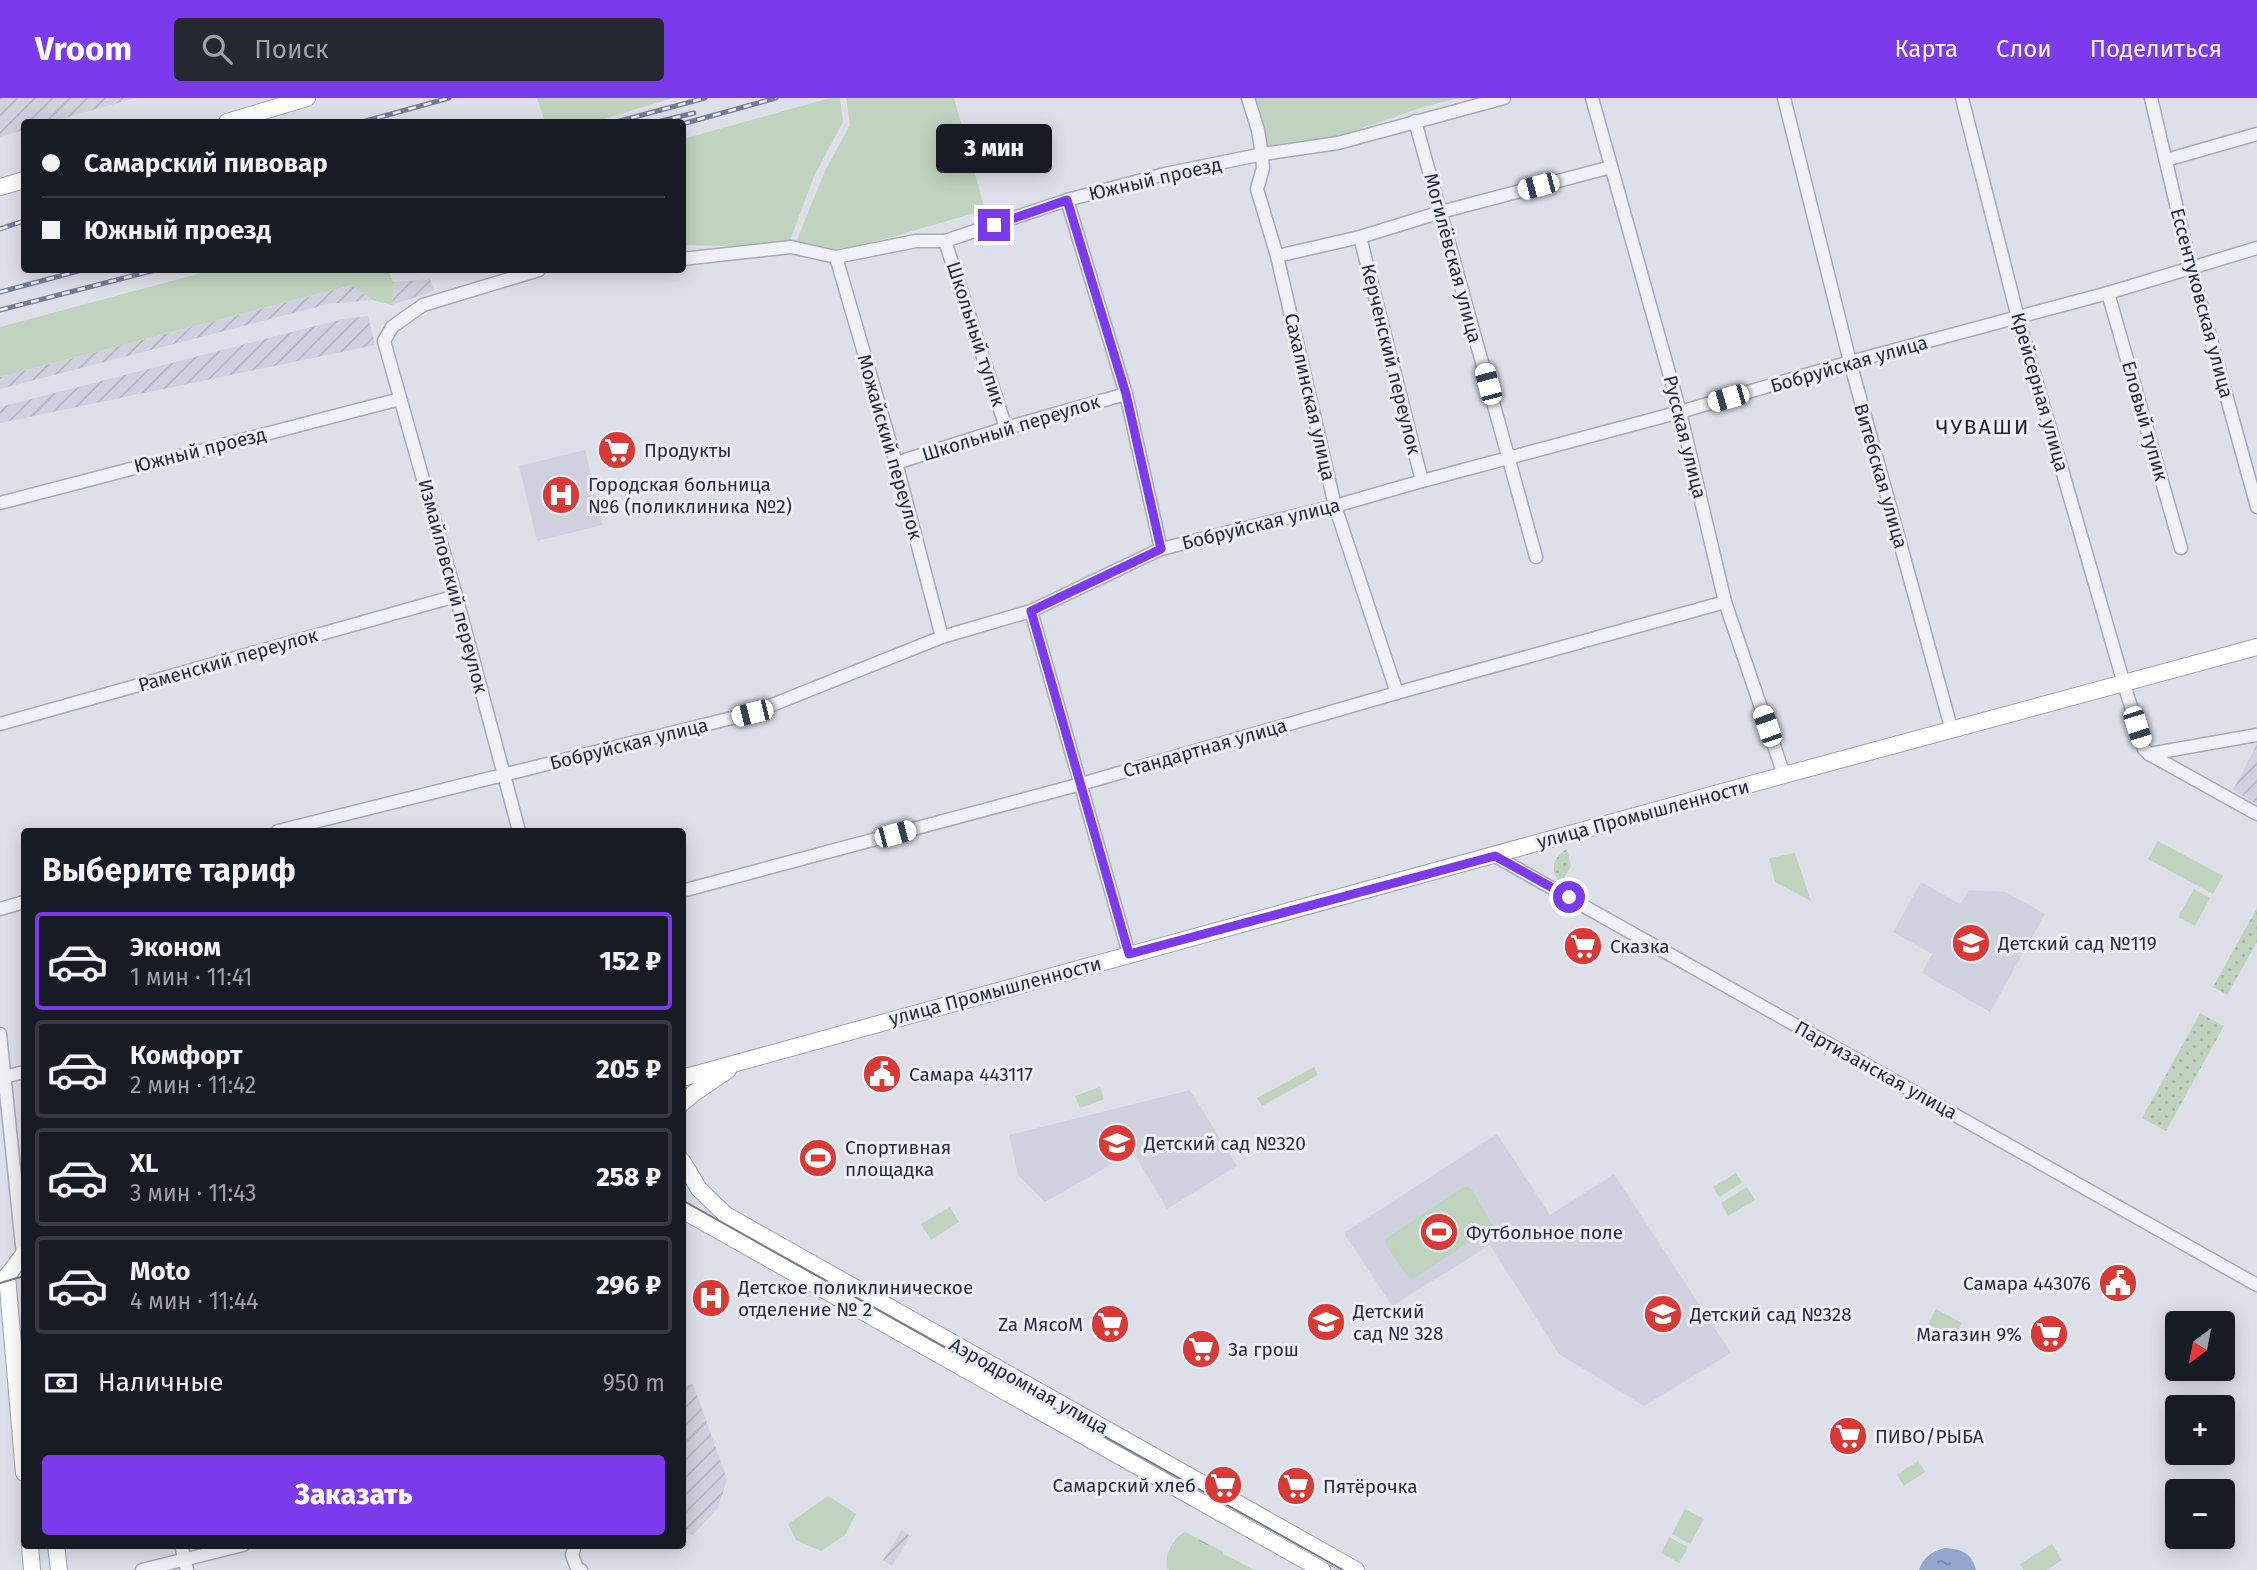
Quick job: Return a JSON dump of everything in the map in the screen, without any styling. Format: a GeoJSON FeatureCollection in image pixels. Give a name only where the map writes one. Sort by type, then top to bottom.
{"type":"FeatureCollection","features":[{"type":"Feature","properties":{"kind":"main road"},"geometry":{"type":"LineString","coordinates":[[237,119],[307,98]]}},
{"type":"Feature","properties":{"kind":"main road"},"geometry":{"type":"LineString","coordinates":[[0,187],[21,181]]}},
{"type":"Feature","properties":{"kind":"main road","name":"улица Промышленности"},"geometry":{"type":"LineString","coordinates":[[686,1077],[2257,648]]}},
{"type":"Feature","properties":{"kind":"main road","name":"улица Промышленности"},"geometry":{"type":"LineString","coordinates":[[686,1100],[746,1060]]}},
{"type":"Feature","properties":{"kind":"main road","name":"Аэродромная улица"},"geometry":{"type":"LineString","coordinates":[[686,1168],[699,1189],[726,1215],[1356,1570]]}},
{"type":"Feature","properties":{"kind":"main road","name":"Аэродромная улица"},"geometry":{"type":"LineString","coordinates":[[686,1212],[1322,1570]]}},
{"type":"Feature","properties":{"kind":"main road"},"geometry":{"type":"LineString","coordinates":[[0,1261],[21,1258]]}},
{"type":"Feature","properties":{"kind":"main road"},"geometry":{"type":"LineString","coordinates":[[21,1260],[10,1269],[4,1283],[21,1444]]}},
{"type":"Feature","properties":{"kind":"main road"},"geometry":{"type":"LineString","coordinates":[[30,1549],[32,1570]]}},
{"type":"Feature","properties":{"kind":"main road"},"geometry":{"type":"LineString","coordinates":[[56,1549],[59,1570]]}},
{"type":"Feature","properties":{"kind":"street","name":"Сахалинская улица"},"geometry":{"type":"LineString","coordinates":[[1248,98],[1262,155],[1263,168],[1256,189],[1277,256],[1335,506],[1397,692]]}},
{"type":"Feature","properties":{"kind":"street","name":"Южный проезд"},"geometry":{"type":"LineString","coordinates":[[686,259],[791,247],[835,257],[916,241],[945,241],[1067,200],[1165,174],[1338,143],[1504,98]]}},
{"type":"Feature","properties":{"kind":"street","name":"Русская улица"},"geometry":{"type":"LineString","coordinates":[[1592,98],[1680,412],[1725,602],[1784,775]]}},
{"type":"Feature","properties":{"kind":"street","name":"Витебская улица"},"geometry":{"type":"LineString","coordinates":[[1784,98],[1850,362],[1952,731]]}},
{"type":"Feature","properties":{"kind":"street","name":"Крейсерная улица"},"geometry":{"type":"LineString","coordinates":[[1962,98],[2018,318],[2124,684],[2144,748],[2149,754]]}},
{"type":"Feature","properties":{"kind":"street","name":"Ессентуковская улица"},"geometry":{"type":"LineString","coordinates":[[2151,98],[2191,268],[2257,507]]}},
{"type":"Feature","properties":{"kind":"street","name":"Могилёвская улица"},"geometry":{"type":"LineString","coordinates":[[1415,121],[1536,557]]}},
{"type":"Feature","properties":{"kind":"street"},"geometry":{"type":"LineString","coordinates":[[2166,160],[2257,134]]}},
{"type":"Feature","properties":{"kind":"street"},"geometry":{"type":"LineString","coordinates":[[1277,256],[1360,237],[1441,212],[1612,167]]}},
{"type":"Feature","properties":{"kind":"street"},"geometry":{"type":"LineString","coordinates":[[1067,200],[1126,394],[1161,549]]}},
{"type":"Feature","properties":{"kind":"street","name":"Керченский переулок"},"geometry":{"type":"LineString","coordinates":[[1360,237],[1422,481]]}},
{"type":"Feature","properties":{"kind":"street","name":"Школьный тупик"},"geometry":{"type":"LineString","coordinates":[[945,241],[1006,428]]}},
{"type":"Feature","properties":{"kind":"street","name":"Бобруйская улица"},"geometry":{"type":"LineString","coordinates":[[290,828],[752,713],[942,637],[1031,611],[1161,549],[1335,506],[1680,412],[1850,362],[2108,293],[2257,248]]}},
{"type":"Feature","properties":{"kind":"street","name":"Можайский переулок"},"geometry":{"type":"LineString","coordinates":[[835,257],[896,463],[942,637]]}},
{"type":"Feature","properties":{"kind":"street","name":"Измайловский переулок"},"geometry":{"type":"LineString","coordinates":[[518,828],[384,341],[392,327],[423,305],[529,273]]}},
{"type":"Feature","properties":{"kind":"street","name":"Еловый тупик"},"geometry":{"type":"LineString","coordinates":[[2108,293],[2181,548]]}},
{"type":"Feature","properties":{"kind":"street","name":"Школьный переулок"},"geometry":{"type":"LineString","coordinates":[[896,463],[1126,394]]}},
{"type":"Feature","properties":{"kind":"street","name":"Южный проезд"},"geometry":{"type":"LineString","coordinates":[[0,503],[400,399]]}},
{"type":"Feature","properties":{"kind":"street","name":"Раменский переулок"},"geometry":{"type":"LineString","coordinates":[[0,724],[456,596]]}},
{"type":"Feature","properties":{"kind":"street","name":"Стандартная улица"},"geometry":{"type":"LineString","coordinates":[[686,890],[1081,784],[1397,692],[1725,602]]}},
{"type":"Feature","properties":{"kind":"street"},"geometry":{"type":"LineString","coordinates":[[1031,611],[1129,954]]}},
{"type":"Feature","properties":{"kind":"street"},"geometry":{"type":"LineString","coordinates":[[2149,754],[2257,735]]}},
{"type":"Feature","properties":{"kind":"street"},"geometry":{"type":"LineString","coordinates":[[2149,754],[2257,814]]}},
{"type":"Feature","properties":{"kind":"street","name":"Партизанская улица"},"geometry":{"type":"LineString","coordinates":[[1495,856],[2257,1285]]}},
{"type":"Feature","properties":{"kind":"street"},"geometry":{"type":"LineString","coordinates":[[0,909],[21,903]]}},
{"type":"Feature","properties":{"kind":"street"},"geometry":{"type":"LineString","coordinates":[[0,1034],[21,1231]]}},
{"type":"Feature","properties":{"kind":"street"},"geometry":{"type":"LineString","coordinates":[[4,1077],[21,1073]]}},
{"type":"Feature","properties":{"kind":"street"},"geometry":{"type":"LineString","coordinates":[[142,1570],[186,1565],[232,1549]]}},
{"type":"Feature","properties":{"kind":"street"},"geometry":{"type":"LineString","coordinates":[[574,1549],[572,1555],[576,1569]]}},
{"type":"Feature","properties":{"kind":"shaded area"},"geometry":{"type":"Polygon","coordinates":[[[0,98],[136,98],[61,119],[21,119],[21,131],[0,137],[0,98]]]}},
{"type":"Feature","properties":{"kind":"shaded area"},"geometry":{"type":"Polygon","coordinates":[[[430,279],[434,291],[392,305],[393,282],[430,279]]]}},
{"type":"Feature","properties":{"kind":"shaded area"},"geometry":{"type":"Polygon","coordinates":[[[353,285],[372,300],[328,304],[0,389],[0,377],[353,285]]]}},
{"type":"Feature","properties":{"kind":"shaded area"},"geometry":{"type":"Polygon","coordinates":[[[368,316],[375,345],[0,423],[0,407],[343,319],[368,316]]]}},
{"type":"Feature","properties":{"kind":"shaded area","name":"Городская больница №6 (поликлиника №2)"},"geometry":{"type":"Polygon","coordinates":[[[585,450],[603,525],[537,541],[519,466],[585,450]]]}},
{"type":"Feature","properties":{"kind":"shaded area"},"geometry":{"type":"Polygon","coordinates":[[[2257,744],[2257,804],[2233,790],[2257,744]]]}},
{"type":"Feature","properties":{"kind":"shaded area","name":"Детский сад №119"},"geometry":{"type":"Polygon","coordinates":[[[1921,882],[1960,904],[1969,890],[2006,892],[2045,914],[1990,1012],[1922,973],[1932,954],[1893,932],[1921,882]]]}},
{"type":"Feature","properties":{"kind":"shaded area","name":"Детский сад №320"},"geometry":{"type":"Polygon","coordinates":[[[1190,1090],[1237,1166],[1167,1209],[1133,1152],[1045,1202],[1018,1175],[1009,1135],[1190,1090]]]}},
{"type":"Feature","properties":{"kind":"shaded area"},"geometry":{"type":"Polygon","coordinates":[[[1497,1134],[1550,1215],[1614,1174],[1731,1353],[1644,1406],[1559,1354],[1490,1245],[1392,1306],[1344,1233],[1497,1134]]]}},
{"type":"Feature","properties":{"kind":"shaded area"},"geometry":{"type":"Polygon","coordinates":[[[693,1384],[727,1479],[718,1508],[693,1535],[686,1533],[686,1385],[693,1384]]]}},
{"type":"Feature","properties":{"kind":"shaded area"},"geometry":{"type":"Polygon","coordinates":[[[902,1530],[911,1536],[892,1566],[883,1560],[902,1530]]]}},
{"type":"Feature","properties":{"kind":"green space"},"geometry":{"type":"Polygon","coordinates":[[[537,98],[673,98],[603,119],[544,119],[537,98]]]}},
{"type":"Feature","properties":{"kind":"green space"},"geometry":{"type":"Polygon","coordinates":[[[830,98],[840,98],[843,122],[814,176],[789,243],[767,247],[686,245],[686,138],[830,98]]]}},
{"type":"Feature","properties":{"kind":"green space"},"geometry":{"type":"Polygon","coordinates":[[[846,98],[954,98],[985,210],[864,245],[825,250],[798,245],[797,240],[825,171],[850,125],[846,98]]]}},
{"type":"Feature","properties":{"kind":"green space"},"geometry":{"type":"Polygon","coordinates":[[[1252,98],[1459,98],[1423,107],[1345,134],[1264,151],[1252,98]]]}},
{"type":"Feature","properties":{"kind":"green space"},"geometry":{"type":"Polygon","coordinates":[[[202,273],[389,273],[393,282],[392,305],[372,300],[352,285],[0,377],[0,327],[202,273]]]}},
{"type":"Feature","properties":{"kind":"green space"},"geometry":{"type":"Polygon","coordinates":[[[2158,841],[2223,876],[2213,894],[2148,859],[2158,841]]]}},
{"type":"Feature","properties":{"kind":"green space"},"geometry":{"type":"Polygon","coordinates":[[[1567,849],[1571,866],[1564,878],[1558,880],[1554,871],[1555,863],[1559,855],[1567,849]]]}},
{"type":"Feature","properties":{"kind":"green space"},"geometry":{"type":"Polygon","coordinates":[[[1795,853],[1811,901],[1775,882],[1769,858],[1795,853]]]}},
{"type":"Feature","properties":{"kind":"green space"},"geometry":{"type":"Polygon","coordinates":[[[2194,889],[2210,898],[2195,926],[2178,917],[2194,889]]]}},
{"type":"Feature","properties":{"kind":"green space"},"geometry":{"type":"Polygon","coordinates":[[[2257,908],[2257,942],[2227,995],[2213,987],[2257,908]]]}},
{"type":"Feature","properties":{"kind":"green space"},"geometry":{"type":"Polygon","coordinates":[[[2200,1013],[2224,1026],[2166,1131],[2142,1118],[2200,1013]]]}},
{"type":"Feature","properties":{"kind":"green space"},"geometry":{"type":"Polygon","coordinates":[[[1314,1067],[1318,1075],[1262,1106],[1257,1098],[1314,1067]]]}},
{"type":"Feature","properties":{"kind":"green space"},"geometry":{"type":"Polygon","coordinates":[[[1100,1087],[1104,1099],[1080,1108],[1075,1096],[1100,1087]]]}},
{"type":"Feature","properties":{"kind":"green space","name":"Спортивная площадка"},"geometry":{"type":"Polygon","coordinates":[[[817,1138],[836,1149],[819,1178],[800,1167],[817,1138]]]}},
{"type":"Feature","properties":{"kind":"green space"},"geometry":{"type":"Polygon","coordinates":[[[1736,1173],[1742,1183],[1719,1197],[1713,1187],[1736,1173]]]}},
{"type":"Feature","properties":{"kind":"green space","name":"Футбольное поле"},"geometry":{"type":"Polygon","coordinates":[[[1463,1187],[1472,1190],[1493,1226],[1415,1278],[1410,1278],[1386,1245],[1385,1239],[1463,1187]]]}},
{"type":"Feature","properties":{"kind":"green space"},"geometry":{"type":"Polygon","coordinates":[[[1747,1187],[1755,1200],[1728,1216],[1721,1203],[1747,1187]]]}},
{"type":"Feature","properties":{"kind":"green space"},"geometry":{"type":"Polygon","coordinates":[[[950,1207],[959,1222],[931,1240],[921,1224],[950,1207]]]}},
{"type":"Feature","properties":{"kind":"green space"},"geometry":{"type":"Polygon","coordinates":[[[1936,1309],[1962,1323],[1953,1338],[1928,1324],[1936,1309]]]}},
{"type":"Feature","properties":{"kind":"green space"},"geometry":{"type":"Polygon","coordinates":[[[1918,1461],[1925,1472],[1904,1486],[1897,1475],[1918,1461]]]}},
{"type":"Feature","properties":{"kind":"green space"},"geometry":{"type":"Polygon","coordinates":[[[828,1496],[856,1514],[845,1535],[821,1551],[796,1540],[788,1524],[828,1496]]]}},
{"type":"Feature","properties":{"kind":"green space"},"geometry":{"type":"Polygon","coordinates":[[[1685,1509],[1704,1519],[1690,1544],[1672,1534],[1685,1509]]]}},
{"type":"Feature","properties":{"kind":"green space"},"geometry":{"type":"Polygon","coordinates":[[[1185,1532],[1224,1552],[1214,1570],[1167,1569],[1170,1548],[1185,1532]]]}},
{"type":"Feature","properties":{"kind":"green space"},"geometry":{"type":"Polygon","coordinates":[[[1669,1537],[1688,1547],[1679,1563],[1661,1553],[1669,1537]]]}},
{"type":"Feature","properties":{"kind":"green space"},"geometry":{"type":"Polygon","coordinates":[[[1190,1539],[1254,1570],[1169,1570],[1183,1545],[1190,1539]]]}},
{"type":"Feature","properties":{"kind":"green space"},"geometry":{"type":"Polygon","coordinates":[[[2052,1544],[2062,1560],[2047,1570],[2024,1570],[2020,1564],[2052,1544]]]}},
{"type":"Feature","properties":{"kind":"water"},"geometry":{"type":"Polygon","coordinates":[[[1945,1548],[1965,1553],[1976,1570],[1919,1570],[1928,1556],[1945,1548]]]}},
{"type":"Feature","properties":{"kind":"tram line"},"geometry":{"type":"LineString","coordinates":[[686,1202],[1343,1570]]}},
{"type":"Feature","properties":{"kind":"tram line"},"geometry":{"type":"LineString","coordinates":[[0,1283],[21,1277]]}},
{"type":"Feature","properties":{"kind":"railway"},"geometry":{"type":"LineString","coordinates":[[373,119],[449,98]]}},
{"type":"Feature","properties":{"kind":"railway"},"geometry":{"type":"LineString","coordinates":[[627,119],[705,98]]}},
{"type":"Feature","properties":{"kind":"railway"},"geometry":{"type":"LineString","coordinates":[[686,123],[776,98]]}},
{"type":"Feature","properties":{"kind":"railway"},"geometry":{"type":"LineString","coordinates":[[669,119],[694,113]]}},
{"type":"Feature","properties":{"kind":"railway"},"geometry":{"type":"LineString","coordinates":[[0,229],[21,222]]}},
{"type":"Feature","properties":{"kind":"railway"},"geometry":{"type":"LineString","coordinates":[[0,292],[71,273]]}},
{"type":"Feature","properties":{"kind":"railway"},"geometry":{"type":"LineString","coordinates":[[0,310],[143,273]]}},
{"type":"Feature","properties":{"kind":"place","name":"Продукты"},"geometry":{"type":"Point","coordinates":[617,450]}},
{"type":"Feature","properties":{"kind":"place","name":"Городская больница №6 (поликлиника №2)"},"geometry":{"type":"Point","coordinates":[561,495]}},
{"type":"Feature","properties":{"kind":"place","name":"Детский сад №119"},"geometry":{"type":"Point","coordinates":[1971,943]}},
{"type":"Feature","properties":{"kind":"place","name":"Сказка"},"geometry":{"type":"Point","coordinates":[1583,946]}},
{"type":"Feature","properties":{"kind":"place","name":"Самара 443117"},"geometry":{"type":"Point","coordinates":[882,1074]}},
{"type":"Feature","properties":{"kind":"place","name":"Детский сад №320"},"geometry":{"type":"Point","coordinates":[1117,1143]}},
{"type":"Feature","properties":{"kind":"place","name":"Спортивная площадка"},"geometry":{"type":"Point","coordinates":[818,1158]}},
{"type":"Feature","properties":{"kind":"place","name":"Футбольное поле"},"geometry":{"type":"Point","coordinates":[1439,1232]}},
{"type":"Feature","properties":{"kind":"place","name":"Самара 443076"},"geometry":{"type":"Point","coordinates":[2118,1283]}},
{"type":"Feature","properties":{"kind":"place","name":"Детское поликлиническое отделение № 2"},"geometry":{"type":"Point","coordinates":[711,1298]}},
{"type":"Feature","properties":{"kind":"place","name":"Детский сад №328"},"geometry":{"type":"Point","coordinates":[1663,1314]}},
{"type":"Feature","properties":{"kind":"place","name":"Детский сад № 328"},"geometry":{"type":"Point","coordinates":[1326,1322]}},
{"type":"Feature","properties":{"kind":"place","name":"Za МясоМ"},"geometry":{"type":"Point","coordinates":[1110,1324]}},
{"type":"Feature","properties":{"kind":"place","name":"Магазин 9%"},"geometry":{"type":"Point","coordinates":[2049,1334]}},
{"type":"Feature","properties":{"kind":"place","name":"За грош"},"geometry":{"type":"Point","coordinates":[1201,1349]}},
{"type":"Feature","properties":{"kind":"place","name":"ПИВО/РЫБА"},"geometry":{"type":"Point","coordinates":[1848,1436]}},
{"type":"Feature","properties":{"kind":"place","name":"Самарский хлеб"},"geometry":{"type":"Point","coordinates":[1223,1485]}},
{"type":"Feature","properties":{"kind":"place","name":"Пятёрочка"},"geometry":{"type":"Point","coordinates":[1296,1486]}},
{"type":"Feature","properties":{"kind":"district","name":"ЧУВАШИ"},"geometry":{"type":"Point","coordinates":[1983,427]}},
{"type":"Feature","properties":{"kind":"route"},"geometry":{"type":"LineString","coordinates":[[994,225],[1067,200],[1126,394],[1161,549],[1031,611],[1129,954],[1495,856],[1569,897]]}}]}
